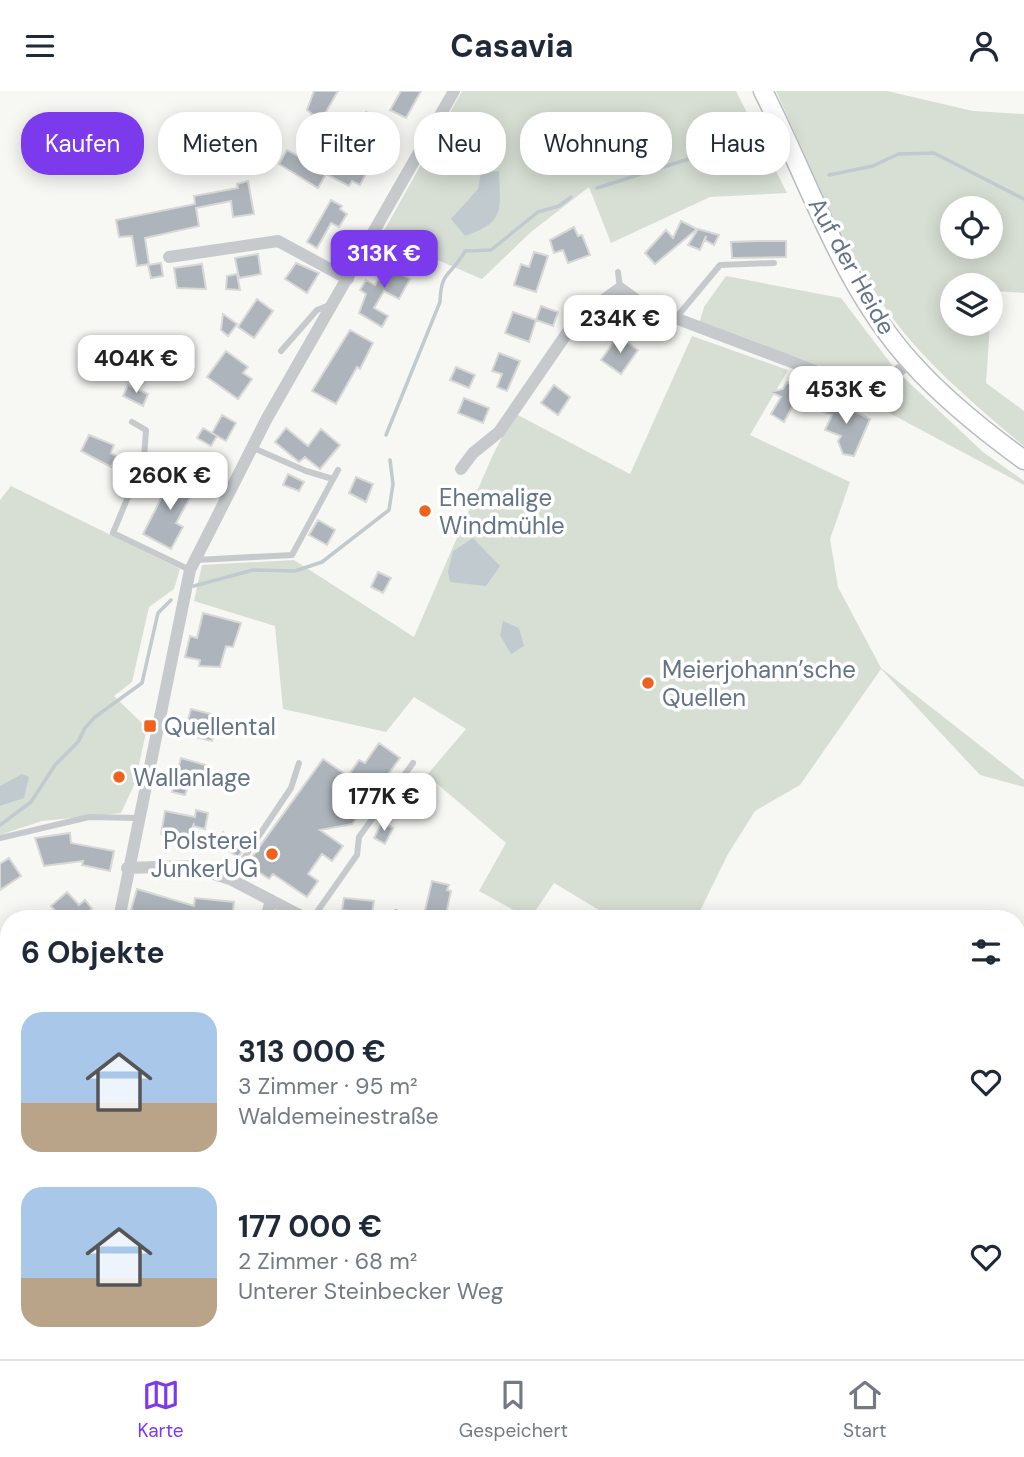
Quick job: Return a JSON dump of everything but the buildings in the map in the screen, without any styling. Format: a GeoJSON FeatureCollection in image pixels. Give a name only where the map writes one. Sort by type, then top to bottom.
{"type":"FeatureCollection","features":[{"type":"Feature","properties":{"kind":"street"},"geometry":{"type":"LineString","coordinates":[[120,910],[192,565],[251,447],[454,91]]}},
{"type":"Feature","properties":{"kind":"street","name":"Auf der Heide"},"geometry":{"type":"LineString","coordinates":[[763,91],[845,263],[911,362],[972,420],[1024,460]]}},
{"type":"Feature","properties":{"kind":"street"},"geometry":{"type":"LineString","coordinates":[[169,257],[278,241],[348,279]]}},
{"type":"Feature","properties":{"kind":"street"},"geometry":{"type":"LineString","coordinates":[[461,469],[473,453],[499,432],[576,320],[620,288]]}},
{"type":"Feature","properties":{"kind":"street","name":"Auf der Heide"},"geometry":{"type":"LineString","coordinates":[[620,288],[646,307],[850,384],[869,387],[886,381],[911,362]]}},
{"type":"Feature","properties":{"kind":"street"},"geometry":{"type":"LineString","coordinates":[[127,868],[188,866],[230,879],[290,910]]}},
{"type":"Feature","properties":{"kind":"street"},"geometry":{"type":"LineString","coordinates":[[268,910],[271,900]]}},
{"type":"Feature","properties":{"kind":"lane"},"geometry":{"type":"LineString","coordinates":[[675,319],[720,265],[774,263]]}},
{"type":"Feature","properties":{"kind":"lane"},"geometry":{"type":"LineString","coordinates":[[618,272],[620,288]]}},
{"type":"Feature","properties":{"kind":"lane"},"geometry":{"type":"LineString","coordinates":[[281,351],[317,310],[324,305],[333,304]]}},
{"type":"Feature","properties":{"kind":"lane"},"geometry":{"type":"LineString","coordinates":[[132,422],[146,430],[144,458],[113,533],[192,565],[292,555],[338,470]]}},
{"type":"Feature","properties":{"kind":"lane"},"geometry":{"type":"LineString","coordinates":[[251,447],[306,471],[333,479]]}},
{"type":"Feature","properties":{"kind":"lane"},"geometry":{"type":"LineString","coordinates":[[230,879],[291,788],[299,763]]}},
{"type":"Feature","properties":{"kind":"lane"},"geometry":{"type":"LineString","coordinates":[[318,910],[357,855],[359,837],[413,763]]}},
{"type":"Feature","properties":{"kind":"lane"},"geometry":{"type":"LineString","coordinates":[[0,838],[89,817],[138,818]]}},
{"type":"Feature","properties":{"kind":"shaded area"},"geometry":{"type":"Polygon","coordinates":[[[462,91],[736,91],[746,112],[686,112],[686,175],[778,175],[787,193],[710,197],[611,243],[589,187],[531,232],[482,279],[381,236],[415,175],[506,175],[506,112],[450,112],[462,91]]]}},
{"type":"Feature","properties":{"kind":"shaded area"},"geometry":{"type":"Polygon","coordinates":[[[776,91],[887,91],[973,111],[1024,114],[1024,293],[1003,292],[1003,273],[940,273],[940,336],[989,336],[986,383],[1024,411],[1024,446],[937,368],[888,312],[851,252],[790,123],[790,112],[785,112],[776,91]]]}},
{"type":"Feature","properties":{"kind":"shaded area"},"geometry":{"type":"Polygon","coordinates":[[[481,175],[499,175],[498,213],[488,225],[465,236],[451,219],[478,189],[481,175]]]}},
{"type":"Feature","properties":{"kind":"shaded area"},"geometry":{"type":"Polygon","coordinates":[[[726,276],[841,298],[892,365],[872,376],[849,376],[699,324],[704,307],[726,276]]]}},
{"type":"Feature","properties":{"kind":"shaded area"},"geometry":{"type":"Polygon","coordinates":[[[692,336],[788,370],[750,435],[850,482],[830,539],[838,587],[881,668],[1024,780],[1024,787],[980,775],[881,669],[800,785],[755,811],[728,854],[700,910],[599,910],[554,883],[536,910],[514,910],[479,891],[506,843],[427,775],[466,729],[414,697],[386,732],[283,709],[275,626],[194,601],[202,565],[294,560],[414,637],[491,459],[514,413],[630,474],[692,336]]]}},
{"type":"Feature","properties":{"kind":"shaded area"},"geometry":{"type":"Polygon","coordinates":[[[902,376],[983,452],[1024,481],[1024,485],[880,408],[883,389],[902,376]]]}},
{"type":"Feature","properties":{"kind":"shaded area"},"geometry":{"type":"Polygon","coordinates":[[[11,486],[180,569],[174,589],[149,607],[132,682],[114,696],[147,728],[135,783],[121,813],[42,821],[0,835],[0,500],[11,486]]]}},
{"type":"Feature","properties":{"kind":"shaded area"},"geometry":{"type":"Polygon","coordinates":[[[473,538],[500,566],[486,586],[450,582],[448,572],[453,551],[473,538]]]}},
{"type":"Feature","properties":{"kind":"shaded area"},"geometry":{"type":"Polygon","coordinates":[[[503,621],[519,628],[524,646],[511,654],[500,635],[503,621]]]}},
{"type":"Feature","properties":{"kind":"shaded area"},"geometry":{"type":"Polygon","coordinates":[[[22,774],[29,777],[24,798],[0,806],[0,786],[22,774]]]}},
{"type":"Feature","properties":{"kind":"waterway"},"geometry":{"type":"LineString","coordinates":[[829,175],[873,166],[898,154],[934,153],[1024,199]]}},
{"type":"Feature","properties":{"kind":"waterway"},"geometry":{"type":"LineString","coordinates":[[597,188],[686,160]]}},
{"type":"Feature","properties":{"kind":"waterway"},"geometry":{"type":"LineString","coordinates":[[386,435],[440,302],[442,284],[465,251],[491,250],[538,212],[559,206],[571,197]]}},
{"type":"Feature","properties":{"kind":"waterway"},"geometry":{"type":"LineString","coordinates":[[194,586],[253,570],[295,571],[322,562],[389,510],[393,484],[390,460]]}},
{"type":"Feature","properties":{"kind":"waterway"},"geometry":{"type":"LineString","coordinates":[[0,825],[31,802],[55,765],[78,742],[95,717],[142,683],[158,613],[171,600]]}},
{"type":"Feature","properties":{"kind":"place","name":"Ehemalige Windmühle"},"geometry":{"type":"Point","coordinates":[425,511]}},
{"type":"Feature","properties":{"kind":"place","name":"Meierjohann’sche Quellen"},"geometry":{"type":"Point","coordinates":[648,683]}},
{"type":"Feature","properties":{"kind":"place","name":"Quellental"},"geometry":{"type":"Point","coordinates":[150,726]}},
{"type":"Feature","properties":{"kind":"place","name":"Wallanlage"},"geometry":{"type":"Point","coordinates":[119,777]}},
{"type":"Feature","properties":{"kind":"place","name":"Polsterei JunkerUG"},"geometry":{"type":"Point","coordinates":[272,854]}}]}
